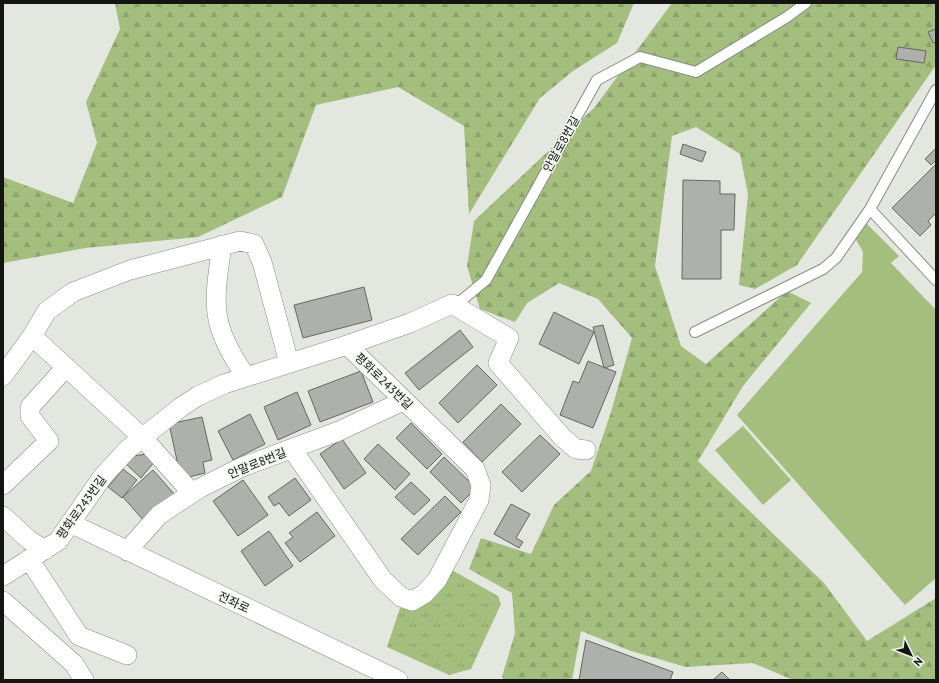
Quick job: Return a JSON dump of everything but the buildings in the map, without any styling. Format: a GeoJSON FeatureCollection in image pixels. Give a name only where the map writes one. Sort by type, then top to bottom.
{"type":"FeatureCollection","features":[{"type":"Feature","properties":{"kind":"street"},"geometry":{"type":"LineString","coordinates":[[3,376],[32,336],[47,311],[73,292],[130,270],[240,240],[254,244],[262,262],[289,363]]}},
{"type":"Feature","properties":{"kind":"street"},"geometry":{"type":"LineString","coordinates":[[222,245],[215,294],[217,316],[221,333],[230,353],[246,377]]}},
{"type":"Feature","properties":{"kind":"street","name":"안말로8번길"},"geometry":{"type":"LineString","coordinates":[[347,345],[388,331],[452,304]]}},
{"type":"Feature","properties":{"kind":"street"},"geometry":{"type":"LineString","coordinates":[[452,304],[509,338],[498,362],[562,437],[576,449],[586,450]]}},
{"type":"Feature","properties":{"kind":"street"},"geometry":{"type":"LineString","coordinates":[[32,336],[142,437],[192,493]]}},
{"type":"Feature","properties":{"kind":"street","name":"평화로243번길"},"geometry":{"type":"LineString","coordinates":[[3,576],[58,541],[103,476],[128,449],[161,421],[198,396],[246,377],[347,345],[390,386],[403,401],[475,469],[481,485],[478,500],[437,580],[424,594],[412,601],[401,597],[383,580],[292,449]]}},
{"type":"Feature","properties":{"kind":"street"},"geometry":{"type":"LineString","coordinates":[[3,485],[49,441],[30,416],[30,407],[66,367]]}},
{"type":"Feature","properties":{"kind":"street","name":"안말로8번길"},"geometry":{"type":"LineString","coordinates":[[127,551],[159,515],[192,493],[242,467],[339,431],[403,401]]}},
{"type":"Feature","properties":{"kind":"street"},"geometry":{"type":"LineString","coordinates":[[3,516],[29,540],[79,636],[127,655]]}},
{"type":"Feature","properties":{"kind":"street","name":"전좌로"},"geometry":{"type":"LineString","coordinates":[[70,523],[398,680]]}},
{"type":"Feature","properties":{"kind":"street"},"geometry":{"type":"LineString","coordinates":[[3,601],[74,664],[84,680]]}},
{"type":"Feature","properties":{"kind":"lane","name":"안말로8번길"},"geometry":{"type":"LineString","coordinates":[[452,304],[462,300],[486,280],[597,80],[640,57],[696,72],[806,3]]}},
{"type":"Feature","properties":{"kind":"lane"},"geometry":{"type":"LineString","coordinates":[[695,332],[823,269],[836,258],[870,209],[936,90]]}},
{"type":"Feature","properties":{"kind":"lane"},"geometry":{"type":"LineString","coordinates":[[870,209],[936,280]]}},
{"type":"Feature","properties":{"kind":"green space"},"geometry":{"type":"Polygon","coordinates":[[[115,3],[634,3],[617,43],[573,71],[540,98],[469,214],[464,126],[398,87],[316,105],[282,197],[198,237],[86,248],[3,263],[3,177],[73,203],[97,143],[86,102],[120,29],[115,3]]]}},
{"type":"Feature","properties":{"kind":"green space"},"geometry":{"type":"Polygon","coordinates":[[[672,3],[936,3],[936,65],[797,265],[755,289],[739,285],[748,194],[740,154],[696,127],[672,136],[655,266],[681,346],[706,364],[787,291],[811,303],[743,386],[698,461],[824,583],[867,641],[936,598],[936,680],[793,680],[753,663],[686,667],[631,651],[581,631],[572,680],[503,680],[502,677],[515,633],[512,593],[469,569],[481,538],[531,554],[554,505],[591,471],[611,412],[632,338],[598,299],[559,283],[527,303],[515,322],[480,309],[467,266],[474,221],[594,108],[672,3]]]}},
{"type":"Feature","properties":{"kind":"green space"},"geometry":{"type":"Polygon","coordinates":[[[866,223],[899,256],[891,263],[936,310],[936,578],[905,605],[737,415],[862,272],[863,252],[854,236],[866,223]]]}},
{"type":"Feature","properties":{"kind":"green space"},"geometry":{"type":"Polygon","coordinates":[[[743,426],[791,480],[763,505],[715,450],[743,426]]]}},
{"type":"Feature","properties":{"kind":"green space"},"geometry":{"type":"Polygon","coordinates":[[[452,570],[498,596],[501,604],[471,669],[449,675],[387,647],[400,608],[417,610],[430,601],[441,589],[452,570]]]}}]}
